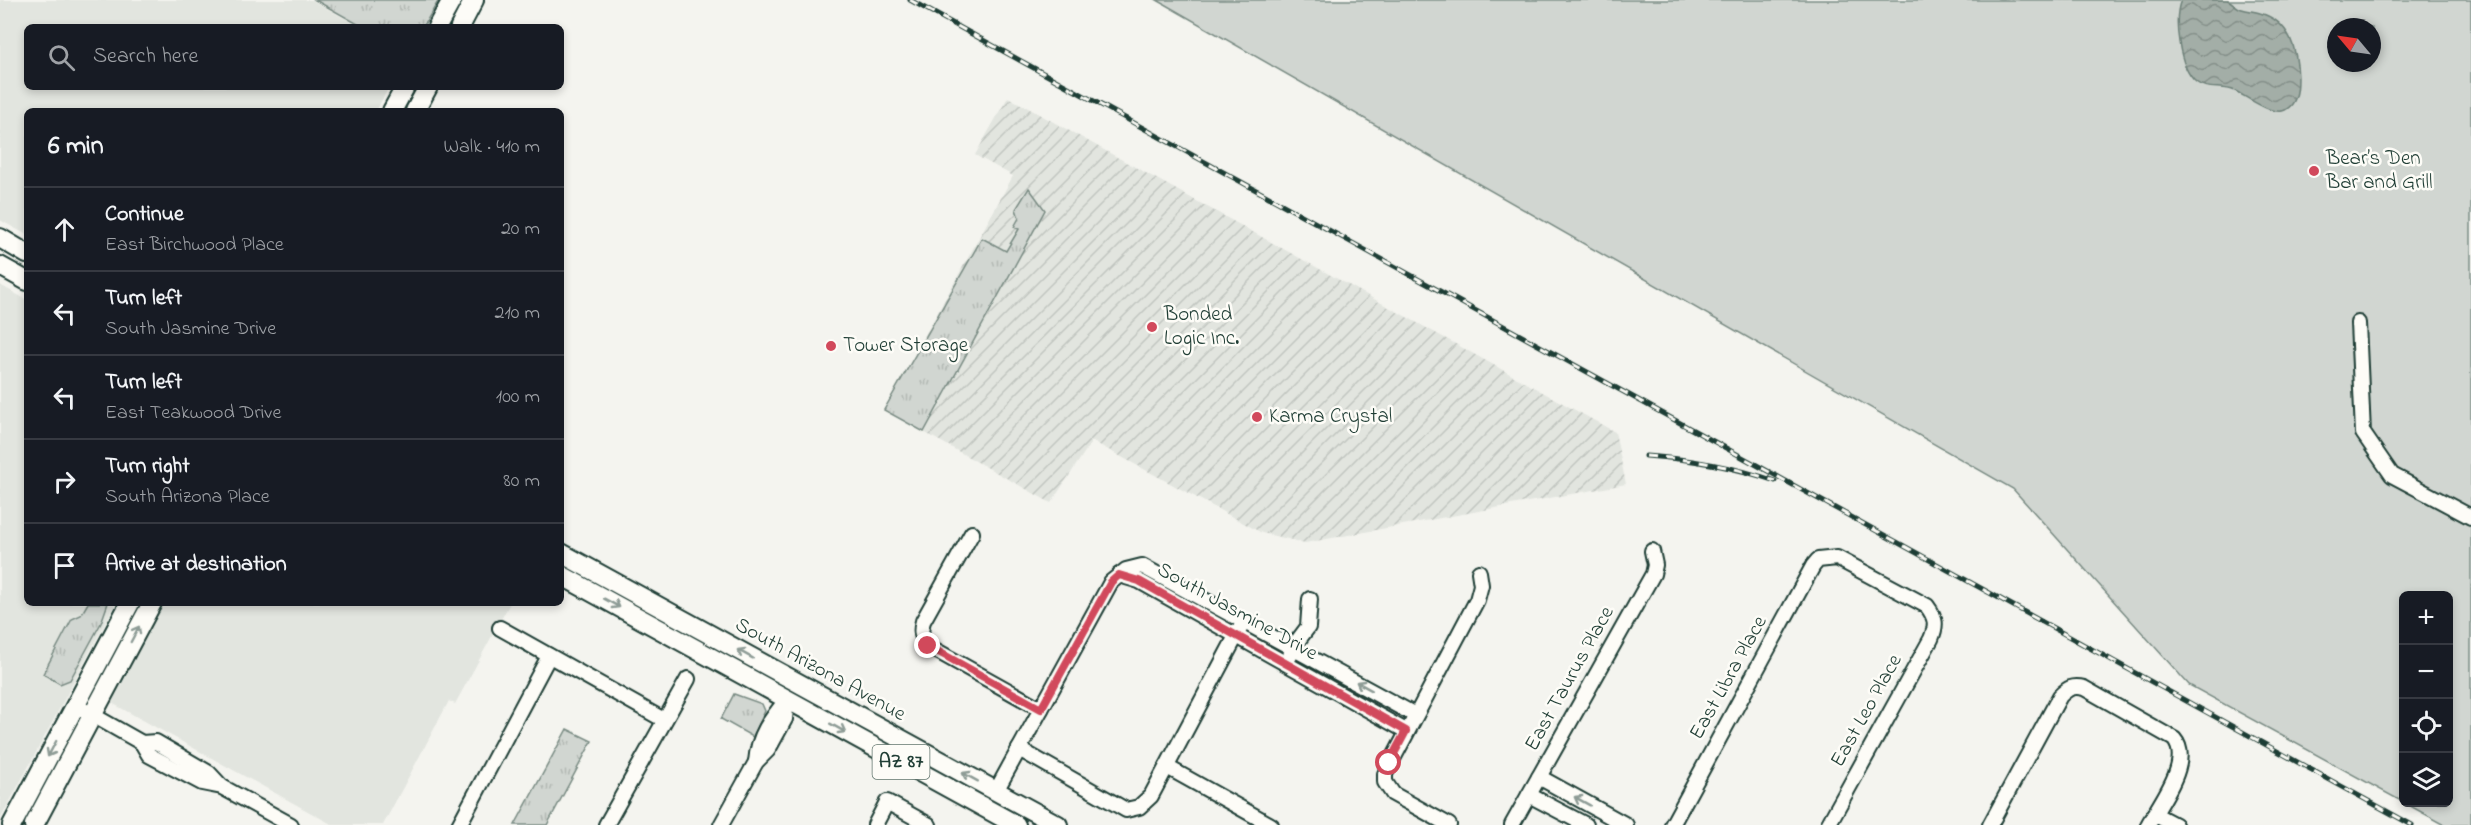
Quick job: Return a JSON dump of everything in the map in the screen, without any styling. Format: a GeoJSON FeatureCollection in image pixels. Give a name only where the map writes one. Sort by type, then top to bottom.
{"type":"FeatureCollection","features":[{"type":"Feature","properties":{"kind":"main road"},"geometry":{"type":"LineString","coordinates":[[439,24],[452,0]]}},
{"type":"Feature","properties":{"kind":"main road"},"geometry":{"type":"LineString","coordinates":[[462,24],[474,0]]}},
{"type":"Feature","properties":{"kind":"main road"},"geometry":{"type":"LineString","coordinates":[[394,108],[404,90]]}},
{"type":"Feature","properties":{"kind":"main road"},"geometry":{"type":"LineString","coordinates":[[417,108],[426,90]]}},
{"type":"Feature","properties":{"kind":"main road"},"geometry":{"type":"LineString","coordinates":[[0,238],[24,252]]}},
{"type":"Feature","properties":{"kind":"main road"},"geometry":{"type":"LineString","coordinates":[[0,266],[24,279]]}},
{"type":"Feature","properties":{"kind":"main road","name":"South Arizona Avenue"},"geometry":{"type":"LineString","coordinates":[[564,556],[1058,825]]}},
{"type":"Feature","properties":{"kind":"main road","name":"South Arizona Avenue"},"geometry":{"type":"LineString","coordinates":[[564,577],[1016,825]]}},
{"type":"Feature","properties":{"kind":"main road"},"geometry":{"type":"LineString","coordinates":[[12,825],[128,606]]}},
{"type":"Feature","properties":{"kind":"main road"},"geometry":{"type":"LineString","coordinates":[[34,825],[150,606]]}},
{"type":"Feature","properties":{"kind":"main road"},"geometry":{"type":"LineString","coordinates":[[102,656],[118,665]]}},
{"type":"Feature","properties":{"kind":"street"},"geometry":{"type":"LineString","coordinates":[[2358,323],[2362,433],[2392,475],[2471,517]]}},
{"type":"Feature","properties":{"kind":"street"},"geometry":{"type":"LineString","coordinates":[[972,533],[923,621],[921,634],[928,646],[1041,709],[996,791]]}},
{"type":"Feature","properties":{"kind":"street","name":"East Taurus Place"},"geometry":{"type":"LineString","coordinates":[[1512,825],[1653,574],[1656,565],[1652,551]]}},
{"type":"Feature","properties":{"kind":"street","name":"East Libra Place"},"geometry":{"type":"LineString","coordinates":[[1672,825],[1818,560],[1827,557],[1837,558],[1927,606],[1933,615]]}},
{"type":"Feature","properties":{"kind":"street","name":"South Jasmine Drive"},"geometry":{"type":"LineString","coordinates":[[1041,709],[1111,582],[1126,570],[1142,566],[1240,629],[1287,663],[1406,731]]}},
{"type":"Feature","properties":{"kind":"street"},"geometry":{"type":"LineString","coordinates":[[1446,824],[1427,820],[1393,794],[1385,782],[1389,763],[1477,600],[1481,585],[1479,572]]}},
{"type":"Feature","properties":{"kind":"street"},"geometry":{"type":"LineString","coordinates":[[1287,663],[1293,647],[1308,627],[1310,599]]}},
{"type":"Feature","properties":{"kind":"street","name":"East Leo Place"},"geometry":{"type":"LineString","coordinates":[[1828,825],[1931,639],[1935,629],[1933,615]]}},
{"type":"Feature","properties":{"kind":"street"},"geometry":{"type":"LineString","coordinates":[[500,628],[664,720]]}},
{"type":"Feature","properties":{"kind":"street"},"geometry":{"type":"LineString","coordinates":[[1019,749],[1126,810],[1138,807],[1151,796],[1240,629]]}},
{"type":"Feature","properties":{"kind":"street","name":"South Jasmine Drive"},"geometry":{"type":"LineString","coordinates":[[1240,629],[1293,647],[1415,715]]}},
{"type":"Feature","properties":{"kind":"street"},"geometry":{"type":"LineString","coordinates":[[459,825],[549,656]]}},
{"type":"Feature","properties":{"kind":"street"},"geometry":{"type":"LineString","coordinates":[[606,825],[688,679]]}},
{"type":"Feature","properties":{"kind":"street"},"geometry":{"type":"LineString","coordinates":[[721,825],[756,762],[757,744],[796,682]]}},
{"type":"Feature","properties":{"kind":"street"},"geometry":{"type":"LineString","coordinates":[[1990,825],[2060,696],[2068,688],[2076,686],[2084,688],[2174,739],[2179,746],[2180,764],[2151,819],[2175,825]]}},
{"type":"Feature","properties":{"kind":"street"},"geometry":{"type":"LineString","coordinates":[[75,705],[142,743],[156,742],[202,783],[222,787],[291,825]]}},
{"type":"Feature","properties":{"kind":"street"},"geometry":{"type":"LineString","coordinates":[[1167,767],[1271,825]]}},
{"type":"Feature","properties":{"kind":"street"},"geometry":{"type":"LineString","coordinates":[[1539,777],[1626,825]]}},
{"type":"Feature","properties":{"kind":"street"},"geometry":{"type":"LineString","coordinates":[[1529,795],[1586,825]]}},
{"type":"Feature","properties":{"kind":"street"},"geometry":{"type":"LineString","coordinates":[[875,825],[887,802],[929,825]]}},
{"type":"Feature","properties":{"kind":"shaded area"},"geometry":{"type":"Polygon","coordinates":[[[0,0],[312,0],[355,24],[24,24],[24,90],[387,90],[378,108],[24,108],[24,233],[0,220],[0,0]]]}},
{"type":"Feature","properties":{"kind":"shaded area"},"geometry":{"type":"Polygon","coordinates":[[[1008,97],[1615,432],[1626,484],[1305,543],[1262,533],[1092,441],[1051,503],[884,410],[1013,176],[975,155],[1008,97]]]}},
{"type":"Feature","properties":{"kind":"shaded area"},"geometry":{"type":"Polygon","coordinates":[[[0,285],[24,298],[24,606],[114,606],[0,820],[0,285]]]}},
{"type":"Feature","properties":{"kind":"shaded area"},"geometry":{"type":"Polygon","coordinates":[[[162,606],[508,606],[455,704],[449,701],[383,825],[333,825],[110,702],[162,606]]]}},
{"type":"Feature","properties":{"kind":"green space"},"geometry":{"type":"Polygon","coordinates":[[[315,0],[439,0],[425,24],[358,24],[315,0]]]}},
{"type":"Feature","properties":{"kind":"green space"},"geometry":{"type":"Polygon","coordinates":[[[1157,0],[2471,0],[2471,825],[2445,825],[2412,807],[2453,807],[2453,591],[2399,591],[2399,800],[2189,685],[2013,489],[1157,0]]]}},
{"type":"Feature","properties":{"kind":"green space"},"geometry":{"type":"Polygon","coordinates":[[[1029,188],[1045,210],[924,432],[884,410],[982,238],[1006,251],[1019,229],[1014,227],[1019,218],[1016,209],[1029,188]]]}},
{"type":"Feature","properties":{"kind":"green space"},"geometry":{"type":"Polygon","coordinates":[[[86,606],[107,606],[101,623],[70,680],[60,684],[43,674],[72,619],[81,615],[86,606]]]}},
{"type":"Feature","properties":{"kind":"green space"},"geometry":{"type":"Polygon","coordinates":[[[734,694],[762,704],[765,711],[753,737],[721,719],[734,694]]]}},
{"type":"Feature","properties":{"kind":"green space"},"geometry":{"type":"Polygon","coordinates":[[[567,729],[592,741],[547,825],[515,825],[567,729]]]}},
{"type":"Feature","properties":{"kind":"water"},"geometry":{"type":"Polygon","coordinates":[[[2181,0],[2227,0],[2240,8],[2260,13],[2279,23],[2290,38],[2296,57],[2297,92],[2292,104],[2285,110],[2273,110],[2230,89],[2200,85],[2196,82],[2185,66],[2179,43],[2178,19],[2181,0]]]}},
{"type":"Feature","properties":{"kind":"railway"},"geometry":{"type":"LineString","coordinates":[[910,0],[2412,825]]}},
{"type":"Feature","properties":{"kind":"railway"},"geometry":{"type":"LineString","coordinates":[[1646,456],[1711,464],[1775,481]]}},
{"type":"Feature","properties":{"kind":"place","name":"Bear’s Den Bar and Grill"},"geometry":{"type":"Point","coordinates":[2314,171]}},
{"type":"Feature","properties":{"kind":"place","name":"Bonded Logic Inc."},"geometry":{"type":"Point","coordinates":[1152,327]}},
{"type":"Feature","properties":{"kind":"place","name":"Tower Storage"},"geometry":{"type":"Point","coordinates":[831,346]}},
{"type":"Feature","properties":{"kind":"place","name":"Karma Crystal"},"geometry":{"type":"Point","coordinates":[1257,417]}},
{"type":"Feature","properties":{"kind":"route"},"geometry":{"type":"LineString","coordinates":[[928,646],[1041,709],[1111,582],[1119,575],[1139,581],[1406,731],[1389,763]]}}]}
